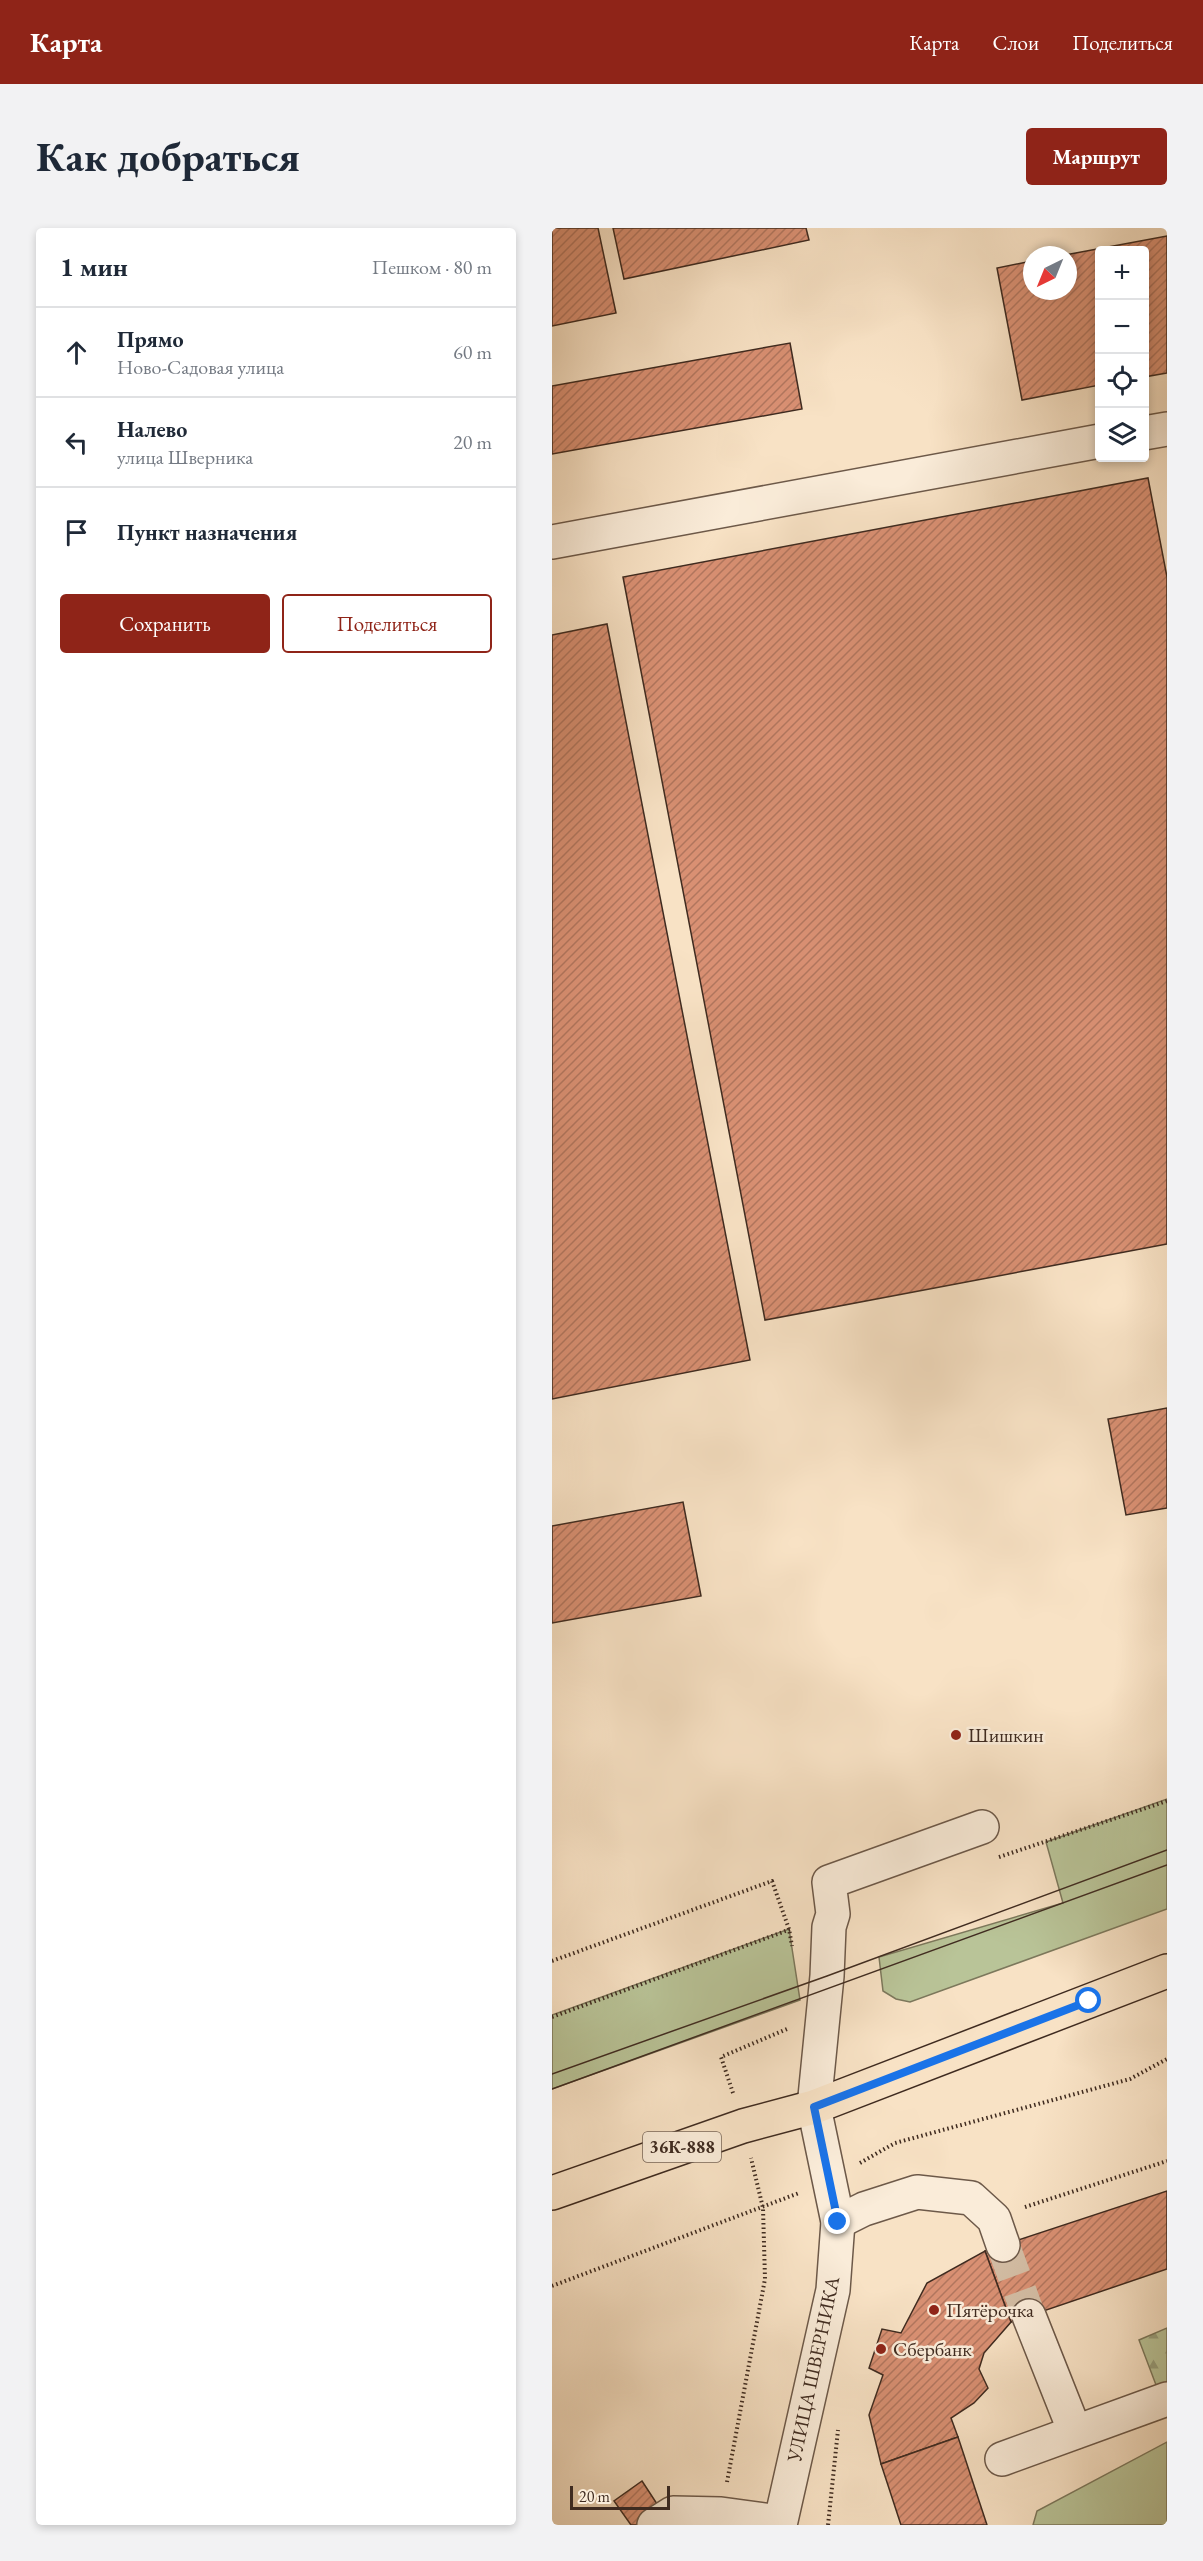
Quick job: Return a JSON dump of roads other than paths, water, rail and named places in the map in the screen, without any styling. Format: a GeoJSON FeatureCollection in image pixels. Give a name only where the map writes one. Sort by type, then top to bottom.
{"type":"FeatureCollection","features":[{"type":"Feature","properties":{"kind":"main road","name":"36К-888"},"geometry":{"type":"LineString","coordinates":[[552,2193],[743,2126],[814,2107],[1167,1971]]}},
{"type":"Feature","properties":{"kind":"street"},"geometry":{"type":"LineString","coordinates":[[1149,432],[1167,429]]}},
{"type":"Feature","properties":{"kind":"street"},"geometry":{"type":"LineString","coordinates":[[552,542],[1095,442]]}},
{"type":"Feature","properties":{"kind":"street","name":"УЛИЦА ШВЕРНИКА"},"geometry":{"type":"LineString","coordinates":[[780,2523],[833,2290],[838,2222],[814,2107],[827,1976],[829,1927],[833,1914],[829,1882],[981,1827]]}},
{"type":"Feature","properties":{"kind":"street"},"geometry":{"type":"LineString","coordinates":[[838,2222],[864,2210],[917,2192],[971,2198],[998,2232]]}},
{"type":"Feature","properties":{"kind":"street"},"geometry":{"type":"LineString","coordinates":[[1029,2316],[1075,2432]]}},
{"type":"Feature","properties":{"kind":"street"},"geometry":{"type":"LineString","coordinates":[[1002,2459],[1167,2399]]}},
{"type":"Feature","properties":{"kind":"street"},"geometry":{"type":"LineString","coordinates":[[654,2525],[673,2513],[721,2514],[780,2523]]}},
{"type":"Feature","properties":{"kind":"tunnel"},"geometry":{"type":"LineString","coordinates":[[1003,2245],[1029,2316]]}},
{"type":"Feature","properties":{"kind":"tram line"},"geometry":{"type":"LineString","coordinates":[[552,2074],[827,1976],[1167,1850]]}},
{"type":"Feature","properties":{"kind":"tram line"},"geometry":{"type":"LineString","coordinates":[[552,2089],[1167,1865]]}},
{"type":"Feature","properties":{"kind":"place","name":"Шишкин"},"geometry":{"type":"Point","coordinates":[956,1735]}},
{"type":"Feature","properties":{"kind":"place","name":"Пятёрочка"},"geometry":{"type":"Point","coordinates":[934,2310]}},
{"type":"Feature","properties":{"kind":"place","name":"Сбербанк"},"geometry":{"type":"Point","coordinates":[881,2349]}}]}
